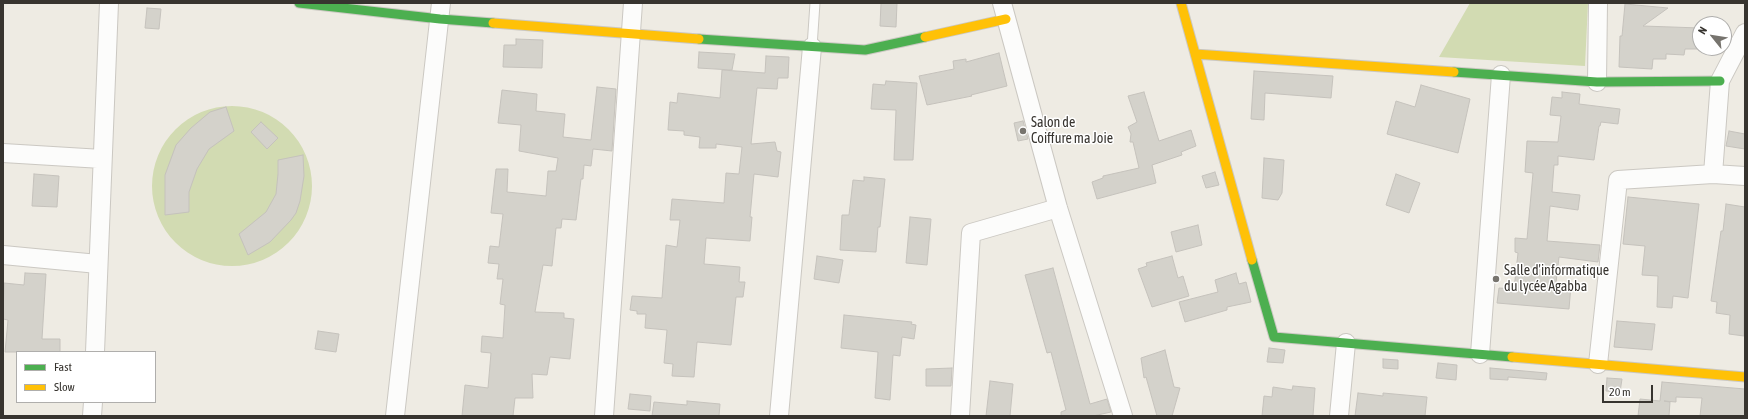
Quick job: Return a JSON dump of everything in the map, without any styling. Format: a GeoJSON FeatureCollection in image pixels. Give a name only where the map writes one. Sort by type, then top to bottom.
{"type":"FeatureCollection","features":[{"type":"Feature","properties":{"kind":"street"},"geometry":{"type":"LineString","coordinates":[[95,351],[109,3]]}},
{"type":"Feature","properties":{"kind":"street"},"geometry":{"type":"LineString","coordinates":[[299,3],[440,11],[630,34],[865,50],[1004,11],[1058,208],[1124,416]]}},
{"type":"Feature","properties":{"kind":"street"},"geometry":{"type":"LineString","coordinates":[[604,416],[633,3]]}},
{"type":"Feature","properties":{"kind":"street"},"geometry":{"type":"LineString","coordinates":[[1181,3],[1274,337],[1745,377]]}},
{"type":"Feature","properties":{"kind":"street"},"geometry":{"type":"LineString","coordinates":[[1597,82],[1598,3]]}},
{"type":"Feature","properties":{"kind":"street"},"geometry":{"type":"LineString","coordinates":[[395,416],[440,11]]}},
{"type":"Feature","properties":{"kind":"street"},"geometry":{"type":"LineString","coordinates":[[1714,174],[1720,81],[1745,33]]}},
{"type":"Feature","properties":{"kind":"street"},"geometry":{"type":"LineString","coordinates":[[780,416],[812,47]]}},
{"type":"Feature","properties":{"kind":"street"},"geometry":{"type":"LineString","coordinates":[[1195,54],[1597,82],[1720,81]]}},
{"type":"Feature","properties":{"kind":"street"},"geometry":{"type":"LineString","coordinates":[[1480,354],[1501,75]]}},
{"type":"Feature","properties":{"kind":"street"},"geometry":{"type":"LineString","coordinates":[[3,153],[102,159]]}},
{"type":"Feature","properties":{"kind":"street"},"geometry":{"type":"LineString","coordinates":[[1598,364],[1618,180],[1714,174],[1745,176]]}},
{"type":"Feature","properties":{"kind":"street"},"geometry":{"type":"LineString","coordinates":[[960,416],[971,233],[1058,208]]}},
{"type":"Feature","properties":{"kind":"street"},"geometry":{"type":"LineString","coordinates":[[3,255],[98,264]]}},
{"type":"Feature","properties":{"kind":"street"},"geometry":{"type":"LineString","coordinates":[[1339,416],[1346,343]]}},
{"type":"Feature","properties":{"kind":"street"},"geometry":{"type":"LineString","coordinates":[[92,416],[93,403]]}},
{"type":"Feature","properties":{"kind":"lane"},"geometry":{"type":"LineString","coordinates":[[812,47],[815,3]]}},
{"type":"Feature","properties":{"kind":"green space"},"geometry":{"type":"Polygon","coordinates":[[[1470,3],[1588,3],[1585,66],[1439,57],[1470,3]]]}},
{"type":"Feature","properties":{"kind":"green space"},"geometry":{"type":"Polygon","coordinates":[[[232,106],[248,108],[269,116],[288,130],[298,142],[308,163],[312,186],[310,202],[302,223],[288,242],[276,252],[255,262],[232,266],[216,264],[195,256],[176,242],[166,230],[156,209],[152,186],[154,170],[162,149],[176,130],[188,120],[209,110],[232,106]]]}},
{"type":"Feature","properties":{"kind":"building"},"geometry":{"type":"Polygon","coordinates":[[[881,3],[897,3],[896,27],[880,26],[881,3]]]}},
{"type":"Feature","properties":{"kind":"building"},"geometry":{"type":"Polygon","coordinates":[[[1625,4],[1668,8],[1643,26],[1692,28],[1692,49],[1685,49],[1684,55],[1666,54],[1666,59],[1653,59],[1652,69],[1619,67],[1620,36],[1622,36],[1625,4]]]}},
{"type":"Feature","properties":{"kind":"building"},"geometry":{"type":"Polygon","coordinates":[[[147,8],[161,9],[159,29],[145,28],[147,8]]]}},
{"type":"Feature","properties":{"kind":"building"},"geometry":{"type":"Polygon","coordinates":[[[516,39],[543,40],[542,68],[503,67],[504,45],[516,45],[516,39]]]}},
{"type":"Feature","properties":{"kind":"building"},"geometry":{"type":"Polygon","coordinates":[[[699,52],[735,54],[732,70],[698,68],[699,52]]]}},
{"type":"Feature","properties":{"kind":"building"},"geometry":{"type":"Polygon","coordinates":[[[999,53],[1007,86],[971,95],[972,96],[927,105],[919,76],[954,69],[953,61],[966,59],[966,62],[999,53]]]}},
{"type":"Feature","properties":{"kind":"building"},"geometry":{"type":"Polygon","coordinates":[[[766,56],[789,57],[788,78],[778,78],[777,89],[757,88],[751,144],[775,142],[777,151],[781,152],[778,177],[754,174],[750,217],[752,217],[750,241],[706,238],[704,264],[740,267],[739,282],[745,282],[743,297],[736,297],[731,345],[697,342],[694,377],[672,376],[673,364],[664,363],[667,330],[645,328],[646,314],[637,314],[637,311],[630,310],[632,296],[662,298],[666,245],[677,247],[680,220],[670,220],[672,199],[724,203],[726,173],[739,174],[742,147],[716,144],[716,148],[699,148],[700,137],[684,135],[684,131],[668,130],[670,102],[677,103],[678,93],[720,98],[722,70],[765,73],[766,56]]]}},
{"type":"Feature","properties":{"kind":"building"},"geometry":{"type":"Polygon","coordinates":[[[1254,71],[1333,76],[1331,98],[1265,93],[1264,120],[1251,119],[1254,71]]]}},
{"type":"Feature","properties":{"kind":"building"},"geometry":{"type":"Polygon","coordinates":[[[886,81],[917,83],[913,160],[894,160],[896,110],[871,109],[873,84],[885,85],[886,81]]]}},
{"type":"Feature","properties":{"kind":"building"},"geometry":{"type":"Polygon","coordinates":[[[1421,85],[1470,99],[1458,153],[1387,134],[1396,101],[1415,107],[1421,85]]]}},
{"type":"Feature","properties":{"kind":"building"},"geometry":{"type":"Polygon","coordinates":[[[597,87],[616,89],[612,151],[593,149],[591,166],[584,165],[576,220],[562,219],[561,228],[556,228],[552,266],[543,265],[535,312],[564,313],[564,318],[574,319],[570,359],[550,357],[547,375],[532,374],[533,398],[515,398],[513,416],[462,416],[465,385],[488,388],[491,353],[481,352],[482,336],[503,338],[505,305],[500,304],[503,279],[497,279],[499,264],[488,263],[490,246],[499,247],[503,214],[491,213],[496,169],[508,169],[507,192],[546,196],[548,171],[556,171],[558,158],[519,151],[521,125],[498,123],[502,90],[537,94],[536,111],[565,114],[563,137],[591,140],[597,87]]]}},
{"type":"Feature","properties":{"kind":"building"},"geometry":{"type":"Polygon","coordinates":[[[1144,92],[1159,141],[1191,130],[1196,146],[1181,152],[1182,155],[1152,165],[1156,183],[1097,199],[1092,182],[1103,178],[1103,176],[1139,168],[1133,142],[1130,142],[1131,134],[1128,127],[1137,122],[1128,96],[1144,92]]]}},
{"type":"Feature","properties":{"kind":"building"},"geometry":{"type":"Polygon","coordinates":[[[1562,92],[1580,94],[1579,104],[1620,109],[1618,124],[1601,122],[1599,126],[1594,160],[1558,156],[1558,165],[1554,165],[1552,192],[1580,195],[1578,210],[1550,206],[1547,241],[1600,245],[1598,262],[1559,257],[1556,283],[1571,285],[1569,309],[1497,303],[1499,288],[1514,289],[1518,253],[1515,252],[1515,238],[1527,239],[1533,173],[1525,172],[1527,141],[1558,142],[1561,116],[1550,115],[1552,97],[1562,98],[1562,92]]]}},
{"type":"Feature","properties":{"kind":"building"},"geometry":{"type":"Polygon","coordinates":[[[226,107],[234,131],[209,149],[197,169],[189,192],[189,212],[165,215],[165,175],[176,145],[191,128],[210,112],[226,107]]]}},
{"type":"Feature","properties":{"kind":"building"},"geometry":{"type":"Polygon","coordinates":[[[1023,121],[1028,139],[1018,141],[1014,123],[1023,121]]]}},
{"type":"Feature","properties":{"kind":"building"},"geometry":{"type":"Polygon","coordinates":[[[261,122],[278,138],[267,149],[251,132],[261,122]]]}},
{"type":"Feature","properties":{"kind":"building"},"geometry":{"type":"Polygon","coordinates":[[[1729,131],[1745,134],[1745,149],[1726,146],[1729,131]]]}},
{"type":"Feature","properties":{"kind":"building"},"geometry":{"type":"Polygon","coordinates":[[[303,155],[304,176],[300,201],[296,213],[270,242],[248,255],[239,234],[266,212],[276,194],[278,160],[303,155]]]}},
{"type":"Feature","properties":{"kind":"building"},"geometry":{"type":"Polygon","coordinates":[[[1264,158],[1284,160],[1282,193],[1278,200],[1262,198],[1264,158]]]}},
{"type":"Feature","properties":{"kind":"building"},"geometry":{"type":"Polygon","coordinates":[[[1215,172],[1219,185],[1206,188],[1202,176],[1215,172]]]}},
{"type":"Feature","properties":{"kind":"building"},"geometry":{"type":"Polygon","coordinates":[[[34,174],[59,176],[57,207],[32,206],[34,174]]]}},
{"type":"Feature","properties":{"kind":"building"},"geometry":{"type":"Polygon","coordinates":[[[1396,174],[1420,183],[1409,213],[1386,205],[1396,174]]]}},
{"type":"Feature","properties":{"kind":"building"},"geometry":{"type":"Polygon","coordinates":[[[864,177],[885,179],[876,252],[840,250],[842,215],[849,215],[853,180],[864,181],[864,177]]]}},
{"type":"Feature","properties":{"kind":"building"},"geometry":{"type":"Polygon","coordinates":[[[1628,197],[1699,204],[1688,298],[1673,296],[1672,308],[1657,307],[1658,276],[1642,275],[1645,246],[1623,244],[1628,197]]]}},
{"type":"Feature","properties":{"kind":"building"},"geometry":{"type":"Polygon","coordinates":[[[1726,204],[1745,207],[1744,336],[1729,334],[1730,315],[1716,313],[1717,302],[1711,301],[1726,204]]]}},
{"type":"Feature","properties":{"kind":"building"},"geometry":{"type":"Polygon","coordinates":[[[910,217],[931,219],[927,265],[906,263],[910,217]]]}},
{"type":"Feature","properties":{"kind":"building"},"geometry":{"type":"Polygon","coordinates":[[[1198,225],[1202,245],[1176,252],[1171,232],[1198,225]]]}},
{"type":"Feature","properties":{"kind":"building"},"geometry":{"type":"Polygon","coordinates":[[[817,256],[843,260],[839,283],[814,279],[817,256]]]}},
{"type":"Feature","properties":{"kind":"building"},"geometry":{"type":"Polygon","coordinates":[[[1172,256],[1178,278],[1183,276],[1189,296],[1152,307],[1138,269],[1147,266],[1146,263],[1172,256]]]}},
{"type":"Feature","properties":{"kind":"building"},"geometry":{"type":"Polygon","coordinates":[[[1053,268],[1090,404],[1107,399],[1111,412],[1093,416],[1061,416],[1061,412],[1066,410],[1051,352],[1047,353],[1025,275],[1053,268]]]}},
{"type":"Feature","properties":{"kind":"building"},"geometry":{"type":"Polygon","coordinates":[[[25,273],[46,274],[42,339],[60,339],[60,351],[5,352],[8,320],[3,319],[4,283],[24,285],[25,273]]]}},
{"type":"Feature","properties":{"kind":"building"},"geometry":{"type":"Polygon","coordinates":[[[1236,273],[1239,284],[1246,282],[1251,302],[1227,307],[1227,310],[1185,322],[1179,302],[1218,292],[1215,280],[1236,273]]]}},
{"type":"Feature","properties":{"kind":"building"},"geometry":{"type":"Polygon","coordinates":[[[844,315],[912,322],[911,324],[916,325],[914,339],[902,337],[900,356],[893,355],[890,400],[875,398],[878,352],[841,348],[844,315]]]}},
{"type":"Feature","properties":{"kind":"building"},"geometry":{"type":"Polygon","coordinates":[[[1617,321],[1655,324],[1652,350],[1614,347],[1617,321]]]}},
{"type":"Feature","properties":{"kind":"building"},"geometry":{"type":"Polygon","coordinates":[[[318,331],[339,334],[336,352],[315,349],[318,331]]]}},
{"type":"Feature","properties":{"kind":"building"},"geometry":{"type":"Polygon","coordinates":[[[1269,348],[1285,350],[1283,363],[1267,362],[1269,348]]]}},
{"type":"Feature","properties":{"kind":"building"},"geometry":{"type":"Polygon","coordinates":[[[1165,350],[1174,387],[1180,388],[1172,416],[1157,416],[1146,377],[1144,378],[1141,358],[1165,350]]]}},
{"type":"Feature","properties":{"kind":"building"},"geometry":{"type":"Polygon","coordinates":[[[1383,359],[1398,360],[1398,369],[1383,368],[1383,359]]]}},
{"type":"Feature","properties":{"kind":"building"},"geometry":{"type":"Polygon","coordinates":[[[1438,363],[1457,365],[1456,380],[1436,378],[1438,363]]]}},
{"type":"Feature","properties":{"kind":"building"},"geometry":{"type":"Polygon","coordinates":[[[952,368],[951,386],[926,386],[926,369],[952,368]]]}},
{"type":"Feature","properties":{"kind":"building"},"geometry":{"type":"Polygon","coordinates":[[[1490,368],[1547,373],[1546,380],[1508,377],[1508,380],[1490,379],[1490,368]]]}},
{"type":"Feature","properties":{"kind":"building"},"geometry":{"type":"Polygon","coordinates":[[[1607,378],[1622,379],[1620,392],[1606,391],[1607,378]]]}},
{"type":"Feature","properties":{"kind":"building"},"geometry":{"type":"Polygon","coordinates":[[[990,381],[1013,384],[1010,416],[986,416],[990,381]]]}},
{"type":"Feature","properties":{"kind":"building"},"geometry":{"type":"Polygon","coordinates":[[[1662,382],[1745,389],[1745,416],[1700,416],[1702,398],[1676,397],[1676,402],[1664,401],[1670,402],[1669,416],[1638,416],[1640,399],[1660,401],[1662,382]]]}},
{"type":"Feature","properties":{"kind":"building"},"geometry":{"type":"Polygon","coordinates":[[[1293,386],[1315,388],[1313,416],[1262,416],[1264,396],[1272,397],[1273,387],[1292,390],[1293,386]]]}},
{"type":"Feature","properties":{"kind":"building"},"geometry":{"type":"Polygon","coordinates":[[[1358,393],[1383,396],[1383,393],[1427,397],[1425,416],[1355,416],[1358,393]]]}},
{"type":"Feature","properties":{"kind":"building"},"geometry":{"type":"Polygon","coordinates":[[[630,394],[651,396],[650,411],[628,409],[630,394]]]}},
{"type":"Feature","properties":{"kind":"building"},"geometry":{"type":"Polygon","coordinates":[[[687,401],[720,404],[719,416],[652,416],[654,402],[687,405],[687,401]]]}},
{"type":"Feature","properties":{"kind":"traffic: fast"},"geometry":{"type":"LineString","coordinates":[[299,3],[440,19],[493,23]]}},
{"type":"Feature","properties":{"kind":"traffic: fast"},"geometry":{"type":"LineString","coordinates":[[699,39],[865,50],[925,37]]}},
{"type":"Feature","properties":{"kind":"traffic: fast"},"geometry":{"type":"LineString","coordinates":[[1454,72],[1597,82],[1720,81]]}},
{"type":"Feature","properties":{"kind":"traffic: fast"},"geometry":{"type":"LineString","coordinates":[[1252,260],[1274,337],[1512,357]]}},
{"type":"Feature","properties":{"kind":"traffic: slow"},"geometry":{"type":"LineString","coordinates":[[1181,3],[1252,260]]}},
{"type":"Feature","properties":{"kind":"traffic: slow"},"geometry":{"type":"LineString","coordinates":[[925,37],[1006,19]]}},
{"type":"Feature","properties":{"kind":"traffic: slow"},"geometry":{"type":"LineString","coordinates":[[493,23],[699,39]]}},
{"type":"Feature","properties":{"kind":"traffic: slow"},"geometry":{"type":"LineString","coordinates":[[1195,54],[1454,72]]}},
{"type":"Feature","properties":{"kind":"traffic: slow"},"geometry":{"type":"LineString","coordinates":[[1512,357],[1745,377]]}},
{"type":"Feature","properties":{"kind":"place","name":"Salon de Coiffure ma Joie"},"geometry":{"type":"Point","coordinates":[1023,131]}},
{"type":"Feature","properties":{"kind":"place","name":"Salle d'informatique du lycée Agabba"},"geometry":{"type":"Point","coordinates":[1496,279]}}]}
